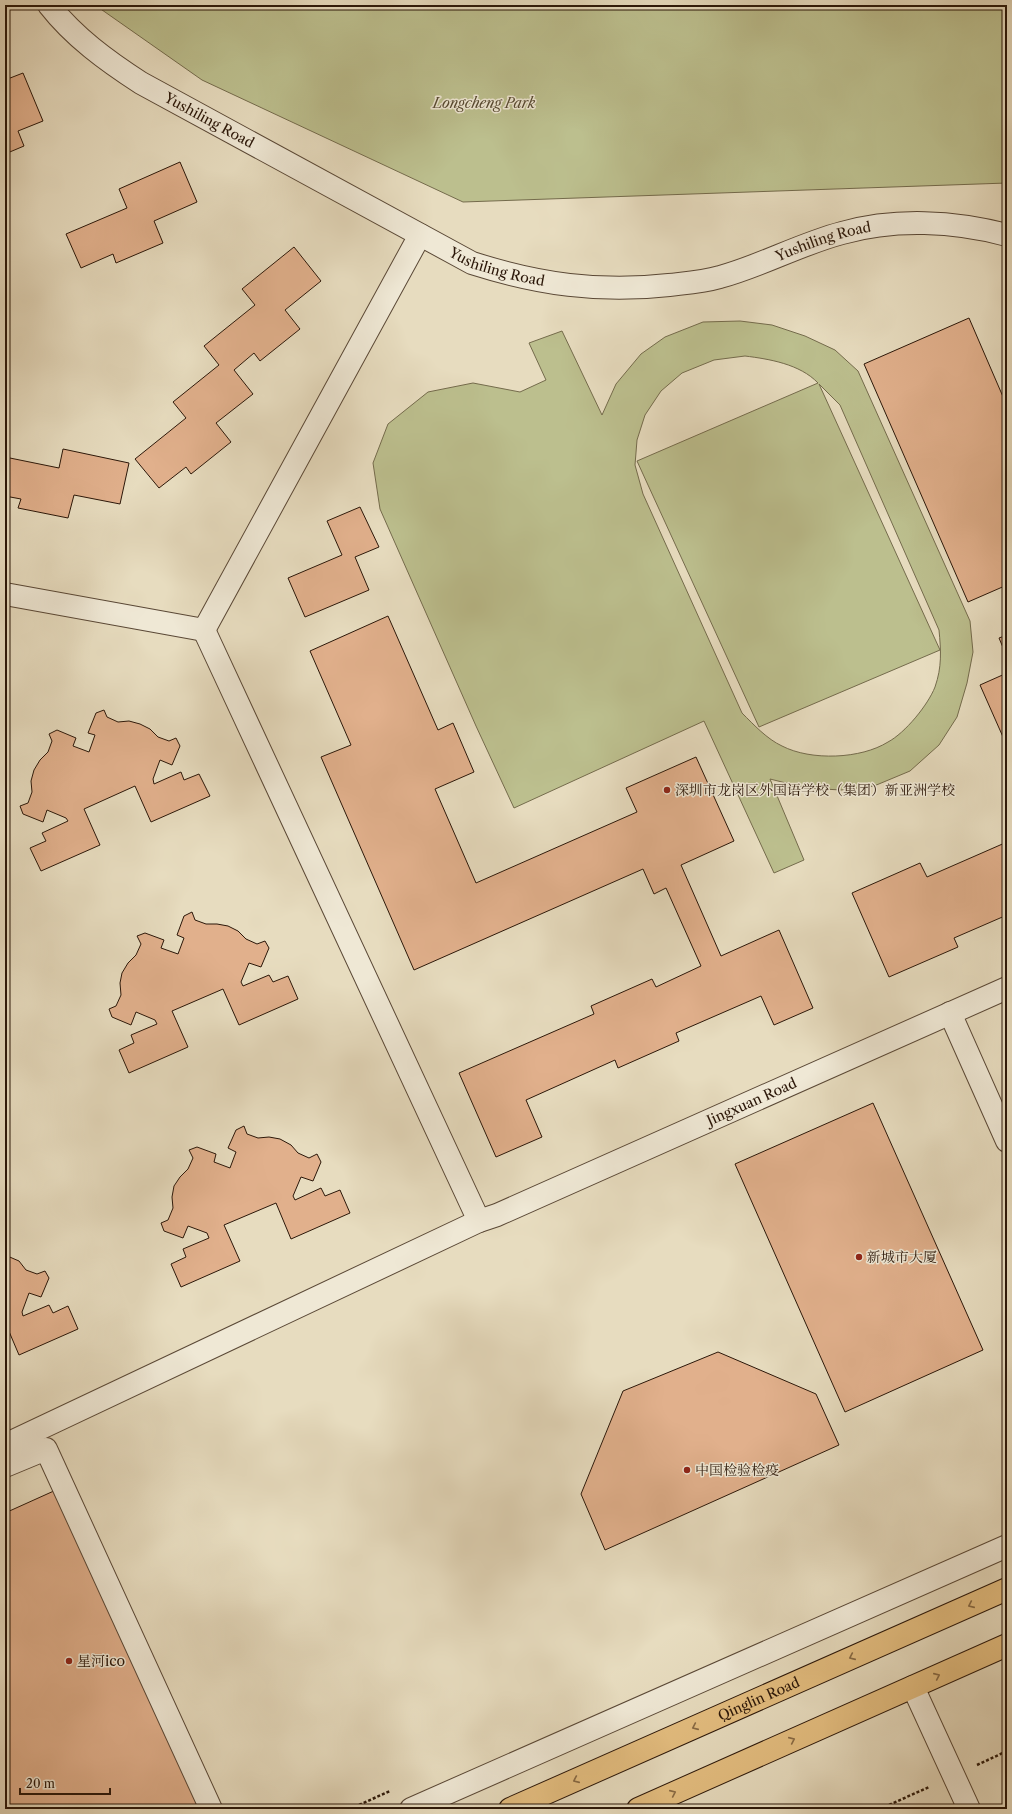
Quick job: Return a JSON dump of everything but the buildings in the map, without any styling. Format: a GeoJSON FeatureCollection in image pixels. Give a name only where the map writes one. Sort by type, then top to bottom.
{"type":"FeatureCollection","features":[{"type":"Feature","properties":{"kind":"main road","name":"Qinglin Road"},"geometry":{"type":"LineString","coordinates":[[510,1809],[1007,1589]]}},
{"type":"Feature","properties":{"kind":"main road"},"geometry":{"type":"LineString","coordinates":[[638,1809],[1007,1645]]}},
{"type":"Feature","properties":{"kind":"street","name":"Yushiling Road"},"geometry":{"type":"LineString","coordinates":[[49,5],[81,39],[110,63],[141,83],[472,263],[506,274],[541,282],[612,289],[677,284],[720,277],[842,233],[879,226],[916,223],[954,224],[1007,235]]}},
{"type":"Feature","properties":{"kind":"street"},"geometry":{"type":"LineString","coordinates":[[204,630],[420,234]]}},
{"type":"Feature","properties":{"kind":"street"},"geometry":{"type":"LineString","coordinates":[[5,594],[204,630]]}},
{"type":"Feature","properties":{"kind":"street"},"geometry":{"type":"LineString","coordinates":[[204,630],[488,1218]]}},
{"type":"Feature","properties":{"kind":"street","name":"Jingxuan Road"},"geometry":{"type":"LineString","coordinates":[[5,1445],[488,1218],[1007,988]]}},
{"type":"Feature","properties":{"kind":"street"},"geometry":{"type":"LineString","coordinates":[[950,1013],[1007,1141]]}},
{"type":"Feature","properties":{"kind":"street"},"geometry":{"type":"LineString","coordinates":[[5,1466],[46,1449],[211,1809]]}},
{"type":"Feature","properties":{"kind":"street"},"geometry":{"type":"LineString","coordinates":[[411,1809],[1007,1546]]}},
{"type":"Feature","properties":{"kind":"street"},"geometry":{"type":"LineString","coordinates":[[913,1687],[969,1809]]}},
{"type":"Feature","properties":{"kind":"green space","name":"Longcheng Park"},"geometry":{"type":"Polygon","coordinates":[[[95,5],[1007,5],[1007,183],[463,202],[202,80],[95,5]]]}},
{"type":"Feature","properties":{"kind":"green space"},"geometry":{"type":"Polygon","coordinates":[[[740,321],[772,325],[805,336],[835,350],[858,371],[970,621],[973,652],[967,683],[957,717],[939,745],[910,771],[874,786],[841,790],[806,788],[770,779],[804,860],[774,873],[704,721],[514,808],[380,509],[373,463],[388,424],[428,392],[473,383],[520,392],[546,380],[529,343],[562,331],[602,415],[616,384],[641,354],[665,337],[703,322],[740,321]],[[745,356],[714,360],[682,373],[661,391],[645,415],[637,440],[635,465],[643,494],[742,713],[771,740],[794,751],[821,756],[850,755],[877,748],[895,738],[922,710],[935,687],[940,666],[940,650],[759,727],[637,461],[818,383],[802,371],[774,361],[745,356]],[[819,384],[940,650],[939,630],[840,405],[819,384]]]}},
{"type":"Feature","properties":{"kind":"place","name":"深圳市龙岗区外国语学校（集团）新亚洲学校"},"geometry":{"type":"Point","coordinates":[667,790]}},
{"type":"Feature","properties":{"kind":"place","name":"新城市大厦"},"geometry":{"type":"Point","coordinates":[859,1257]}},
{"type":"Feature","properties":{"kind":"place","name":"中国检验检疫"},"geometry":{"type":"Point","coordinates":[687,1470]}},
{"type":"Feature","properties":{"kind":"place","name":"星河ico"},"geometry":{"type":"Point","coordinates":[69,1661]}}]}
